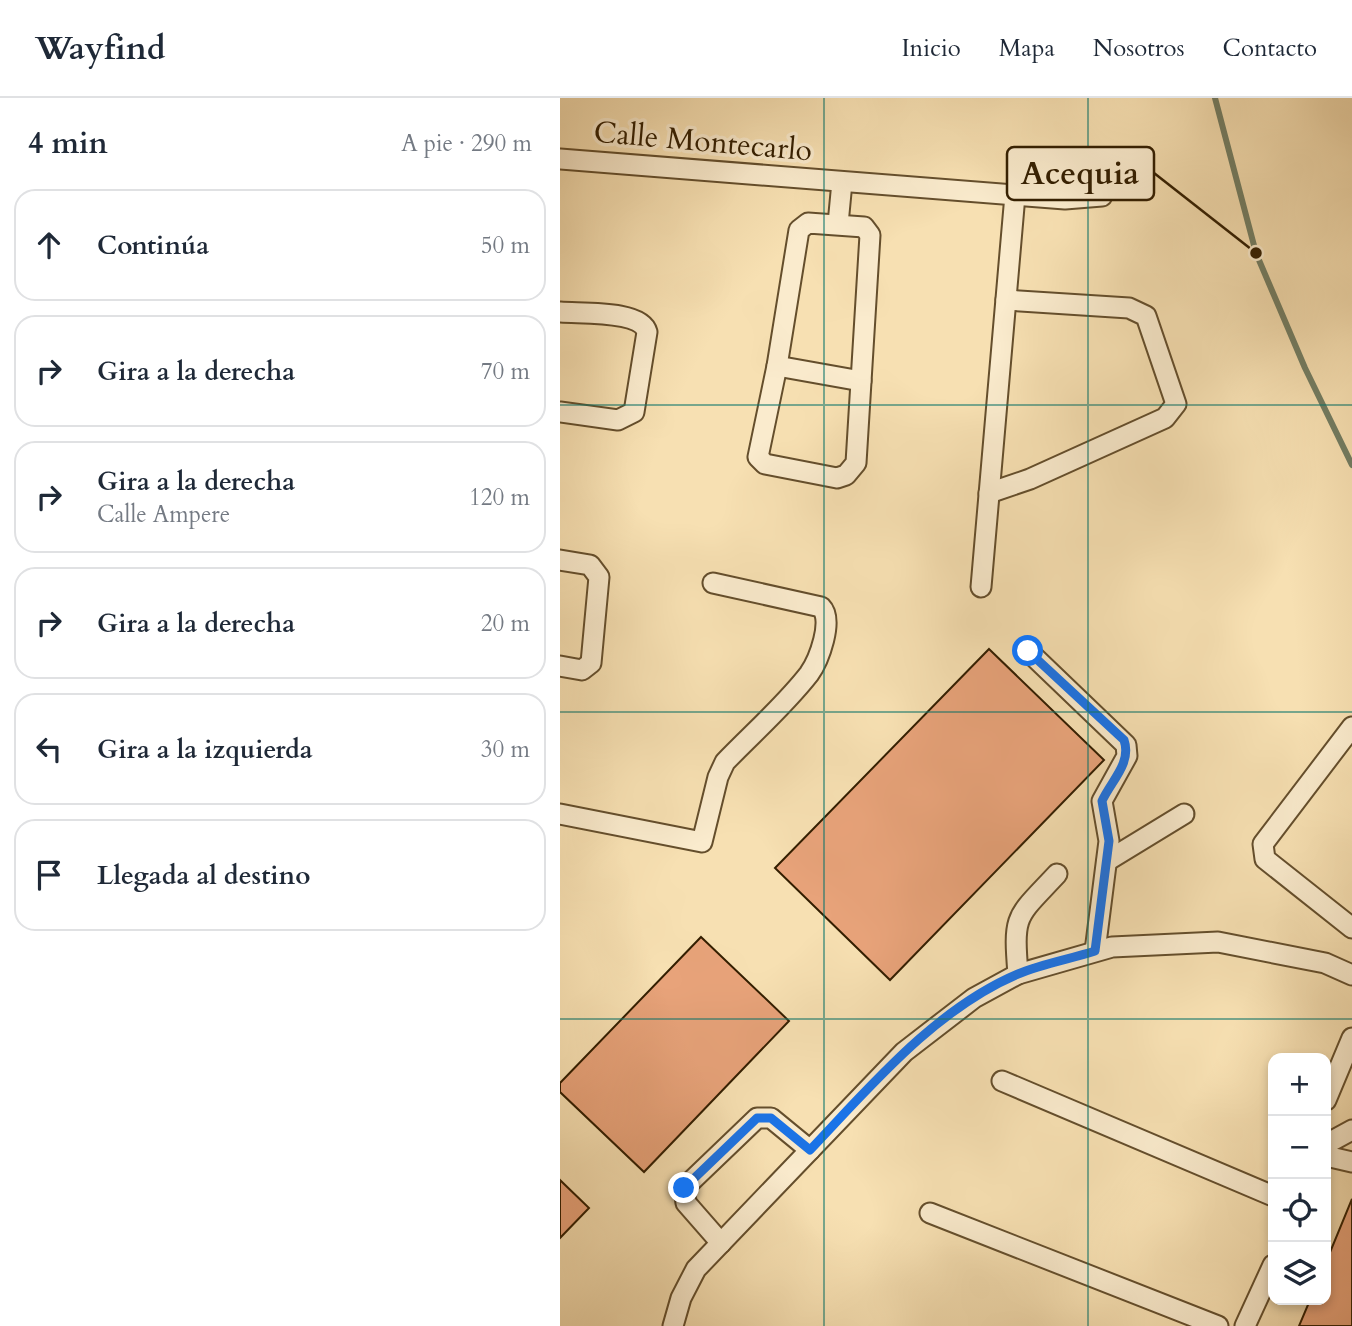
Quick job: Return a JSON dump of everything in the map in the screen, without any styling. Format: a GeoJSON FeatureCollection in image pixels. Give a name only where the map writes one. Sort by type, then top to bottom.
{"type":"FeatureCollection","features":[{"type":"Feature","properties":{"kind":"street","name":"Calle Montecarlo"},"geometry":{"type":"LineString","coordinates":[[560,159],[1065,199],[1102,196]]}},
{"type":"Feature","properties":{"kind":"street","name":"Calle Montecarlo"},"geometry":{"type":"LineString","coordinates":[[838,224],[842,182]]}},
{"type":"Feature","properties":{"kind":"street"},"geometry":{"type":"LineString","coordinates":[[981,587],[1015,195]]}},
{"type":"Feature","properties":{"kind":"street"},"geometry":{"type":"LineString","coordinates":[[808,223],[864,227],[870,235],[856,463],[846,475],[837,478],[765,464],[758,457],[777,366],[799,230],[808,223]]}},
{"type":"Feature","properties":{"kind":"street"},"geometry":{"type":"LineString","coordinates":[[989,492],[1030,479],[1165,418],[1176,404],[1146,316],[1142,312],[1129,308],[1006,300]]}},
{"type":"Feature","properties":{"kind":"street"},"geometry":{"type":"LineString","coordinates":[[560,312],[635,318],[645,325],[648,332],[634,412],[618,420],[560,412]]}},
{"type":"Feature","properties":{"kind":"street"},"geometry":{"type":"LineString","coordinates":[[777,366],[861,381]]}},
{"type":"Feature","properties":{"kind":"street"},"geometry":{"type":"LineString","coordinates":[[560,560],[590,565],[599,577],[592,663],[582,670],[560,666]]}},
{"type":"Feature","properties":{"kind":"street"},"geometry":{"type":"LineString","coordinates":[[560,814],[702,842],[718,777],[725,762],[809,673],[821,647],[827,619],[821,607],[713,583]]}},
{"type":"Feature","properties":{"kind":"street"},"geometry":{"type":"LineString","coordinates":[[1028,651],[1124,740],[1127,756],[1102,801],[1108,828],[1107,861],[1095,951]]}},
{"type":"Feature","properties":{"kind":"street"},"geometry":{"type":"LineString","coordinates":[[1352,727],[1262,844],[1265,859],[1352,928]]}},
{"type":"Feature","properties":{"kind":"street"},"geometry":{"type":"LineString","coordinates":[[1107,861],[1184,814]]}},
{"type":"Feature","properties":{"kind":"street"},"geometry":{"type":"LineString","coordinates":[[1018,974],[1015,934],[1017,919],[1057,874]]}},
{"type":"Feature","properties":{"kind":"street"},"geometry":{"type":"LineString","coordinates":[[673,1326],[681,1298],[696,1269],[904,1052],[975,998],[1018,974],[1095,951],[1163,942],[1218,942],[1351,970]]}},
{"type":"Feature","properties":{"kind":"street"},"geometry":{"type":"LineString","coordinates":[[1331,1088],[1352,1038]]}},
{"type":"Feature","properties":{"kind":"street"},"geometry":{"type":"LineString","coordinates":[[1002,1081],[1268,1194]]}},
{"type":"Feature","properties":{"kind":"street"},"geometry":{"type":"LineString","coordinates":[[721,1243],[686,1203],[684,1188],[757,1118],[771,1118],[810,1150]]}},
{"type":"Feature","properties":{"kind":"street"},"geometry":{"type":"LineString","coordinates":[[1331,1142],[1352,1130]]}},
{"type":"Feature","properties":{"kind":"street"},"geometry":{"type":"LineString","coordinates":[[1331,1147],[1352,1162]]}},
{"type":"Feature","properties":{"kind":"street"},"geometry":{"type":"LineString","coordinates":[[930,1213],[1218,1326]]}},
{"type":"Feature","properties":{"kind":"street"},"geometry":{"type":"LineString","coordinates":[[1245,1326],[1268,1276]]}},
{"type":"Feature","properties":{"kind":"building"},"geometry":{"type":"Polygon","coordinates":[[[989,649],[1104,760],[890,980],[775,868],[989,649]]]}},
{"type":"Feature","properties":{"kind":"building"},"geometry":{"type":"Polygon","coordinates":[[[701,937],[789,1021],[644,1172],[560,1092],[560,1083],[701,937]]]}},
{"type":"Feature","properties":{"kind":"building"},"geometry":{"type":"Polygon","coordinates":[[[560,1180],[589,1208],[560,1238],[560,1180]]]}},
{"type":"Feature","properties":{"kind":"building"},"geometry":{"type":"Polygon","coordinates":[[[1352,1199],[1352,1326],[1299,1326],[1308,1305],[1331,1305],[1331,1250],[1352,1199]]]}},
{"type":"Feature","properties":{"kind":"waterway"},"geometry":{"type":"LineString","coordinates":[[1215,98],[1256,253],[1305,368],[1352,465]]}},
{"type":"Feature","properties":{"kind":"place","name":"Acequia"},"geometry":{"type":"Point","coordinates":[1256,253]}},
{"type":"Feature","properties":{"kind":"route"},"geometry":{"type":"LineString","coordinates":[[684,1188],[757,1118],[765,1117],[776,1121],[810,1150],[904,1052],[975,998],[1018,974],[1095,951],[1109,841],[1101,806],[1104,795],[1127,756],[1126,746],[1124,740],[1028,651]]}}]}
